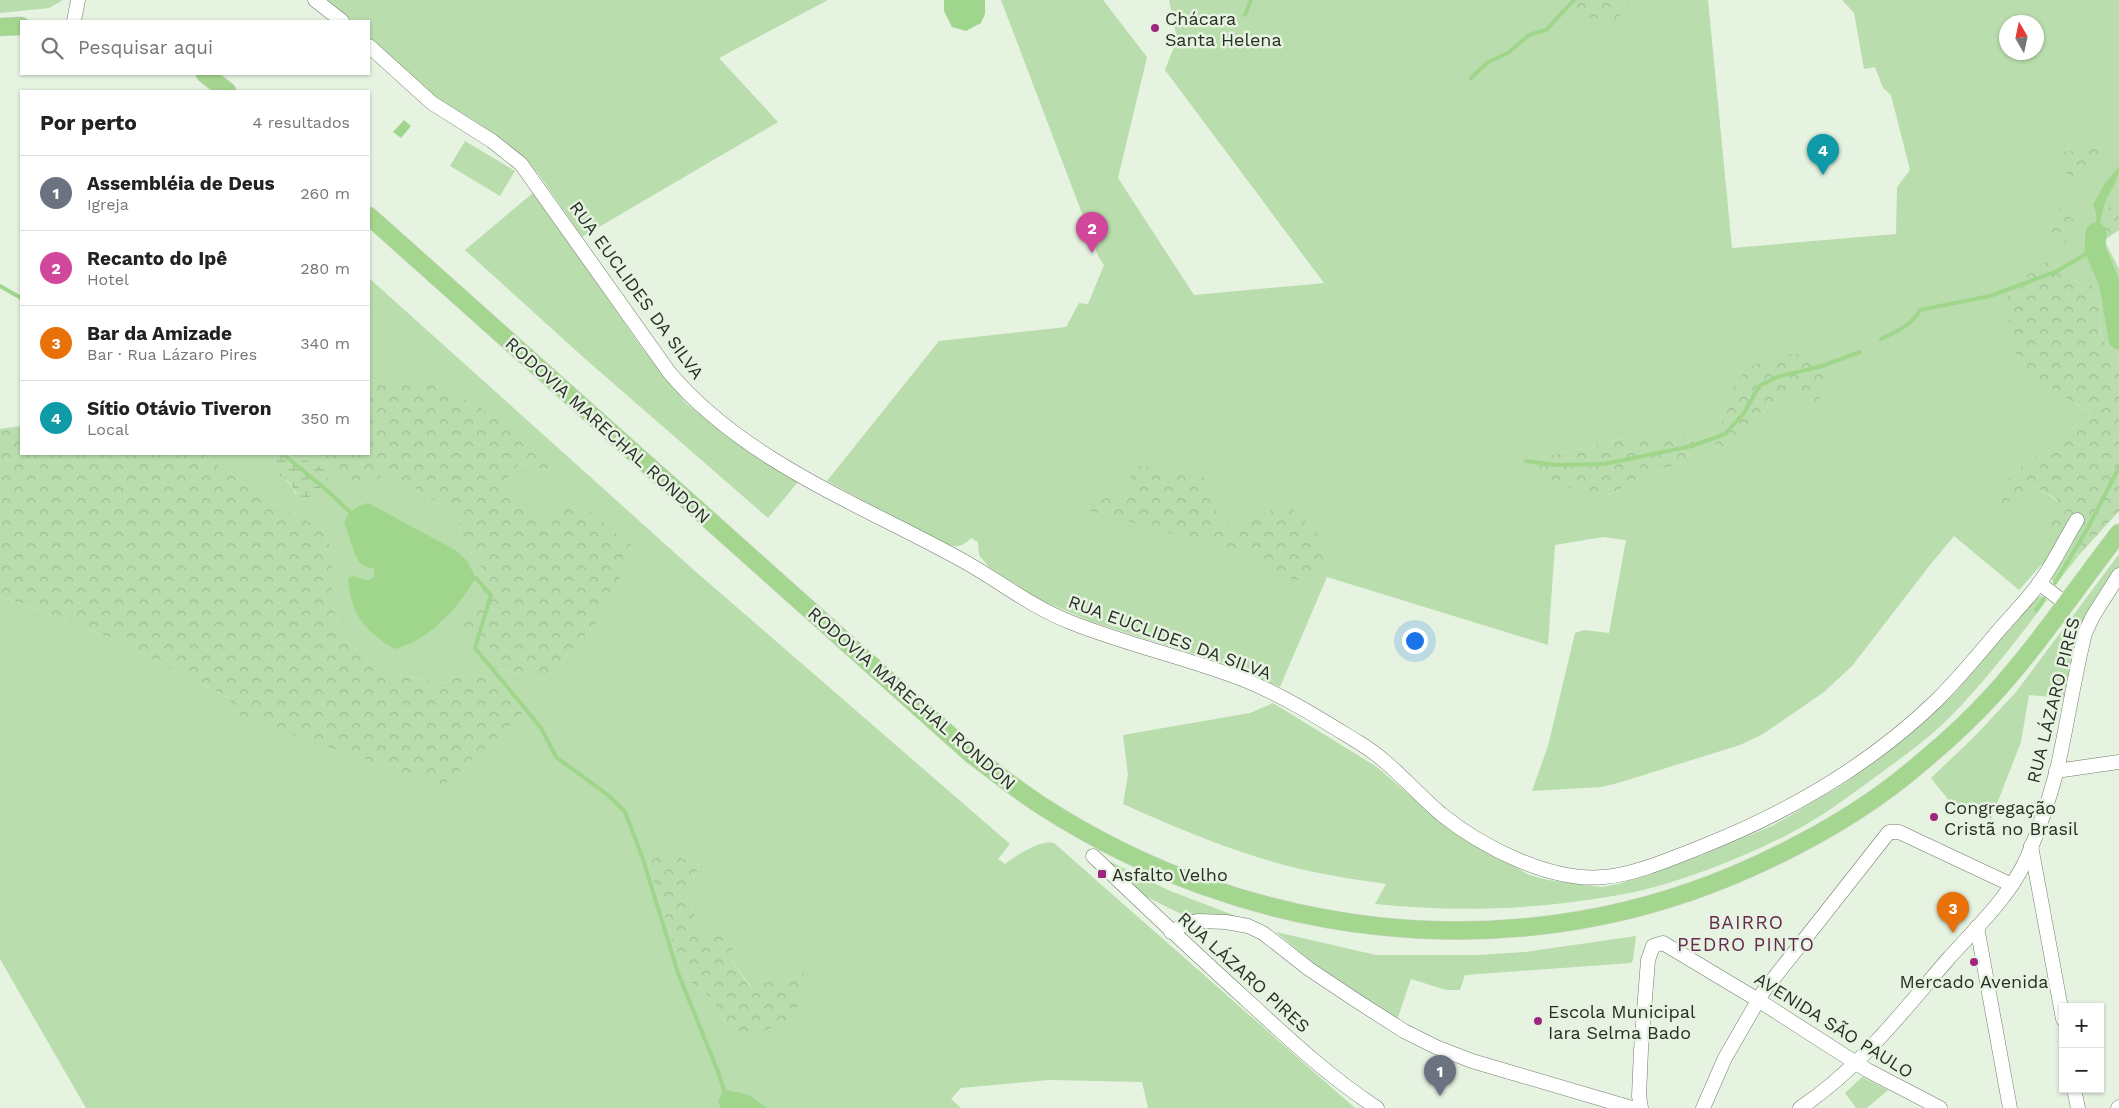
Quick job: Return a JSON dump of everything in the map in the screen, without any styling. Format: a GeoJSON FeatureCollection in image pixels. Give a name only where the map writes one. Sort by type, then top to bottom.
{"type":"FeatureCollection","features":[{"type":"Feature","properties":{"kind":"main road"},"geometry":{"type":"LineString","coordinates":[[0,27],[20,26]]}},
{"type":"Feature","properties":{"kind":"main road"},"geometry":{"type":"LineString","coordinates":[[206,75],[226,90]]}},
{"type":"Feature","properties":{"kind":"main road","name":"RODOVIA MARECHAL RONDON"},"geometry":{"type":"LineString","coordinates":[[370,217],[964,748],[1044,808],[1115,847],[1181,877],[1227,894],[1323,919],[1420,930],[1509,929],[1568,923],[1616,914],[1664,901],[1710,885],[1772,859],[1848,817],[1908,773],[1959,730],[1991,697],[2119,533]]}},
{"type":"Feature","properties":{"kind":"street"},"geometry":{"type":"LineString","coordinates":[[74,20],[78,0]]}},
{"type":"Feature","properties":{"kind":"street"},"geometry":{"type":"LineString","coordinates":[[315,0],[341,20]]}},
{"type":"Feature","properties":{"kind":"street","name":"RUA EUCLIDES DA SILVA"},"geometry":{"type":"LineString","coordinates":[[370,47],[432,104],[492,140],[522,164],[669,372],[692,398],[727,427],[810,481],[966,562],[1037,607],[1089,630],[1217,670],[1278,696],[1370,749],[1440,813],[1454,823],[1497,849],[1540,870],[1601,878],[1670,859],[1771,817],[1839,777],[1902,731],[1957,678],[2039,583],[2077,520]]}},
{"type":"Feature","properties":{"kind":"street","name":"RUA LÁZARO PIRES"},"geometry":{"type":"LineString","coordinates":[[1800,1108],[1855,1063],[1977,927],[2012,885],[2020,872],[2031,846],[2056,771],[2085,633],[2092,616],[2119,576]]}},
{"type":"Feature","properties":{"kind":"street"},"geometry":{"type":"LineString","coordinates":[[2039,583],[2065,603]]}},
{"type":"Feature","properties":{"kind":"street"},"geometry":{"type":"LineString","coordinates":[[2056,771],[2119,762]]}},
{"type":"Feature","properties":{"kind":"street"},"geometry":{"type":"LineString","coordinates":[[1703,1108],[1725,1058],[1758,1000],[1889,832],[1898,832],[2012,885]]}},
{"type":"Feature","properties":{"kind":"street"},"geometry":{"type":"LineString","coordinates":[[2031,846],[2060,1003]]}},
{"type":"Feature","properties":{"kind":"street","name":"RUA LÁZARO PIRES"},"geometry":{"type":"LineString","coordinates":[[1093,856],[1172,932],[1308,1056],[1332,1076],[1377,1108]]}},
{"type":"Feature","properties":{"kind":"street"},"geometry":{"type":"LineString","coordinates":[[2020,872],[2039,888]]}},
{"type":"Feature","properties":{"kind":"street"},"geometry":{"type":"LineString","coordinates":[[1172,932],[1187,923],[1199,921],[1226,922],[1248,926],[1263,933],[1357,1001],[1404,1031],[1436,1047],[1472,1061],[1632,1108]]}},
{"type":"Feature","properties":{"kind":"street"},"geometry":{"type":"LineString","coordinates":[[1977,927],[2010,1108]]}},
{"type":"Feature","properties":{"kind":"street","name":"AVENIDA SÃO PAULO"},"geometry":{"type":"LineString","coordinates":[[1641,1108],[1639,1096],[1641,1050],[1648,960],[1651,948],[1657,944],[1667,945],[1758,1000],[1855,1063],[1940,1108]]}},
{"type":"Feature","properties":{"kind":"street"},"geometry":{"type":"LineString","coordinates":[[2075,1093],[2078,1108]]}},
{"type":"Feature","properties":{"kind":"green space"},"geometry":{"type":"Polygon","coordinates":[[[0,0],[63,0],[49,8],[0,13],[0,0]]]}},
{"type":"Feature","properties":{"kind":"green space"},"geometry":{"type":"Polygon","coordinates":[[[326,0],[828,0],[719,58],[778,122],[582,237],[540,176],[525,158],[496,137],[429,96],[370,39],[370,20],[350,20],[326,0]]]}},
{"type":"Feature","properties":{"kind":"green space"},"geometry":{"type":"Polygon","coordinates":[[[1001,0],[1103,0],[1147,57],[1118,178],[1194,295],[1324,283],[1165,70],[1177,39],[1169,0],[1708,0],[1732,248],[1896,234],[1897,187],[1910,170],[1891,95],[1883,88],[1875,67],[1864,69],[1854,13],[1842,0],[2119,0],[2119,230],[2104,240],[2119,269],[2119,365],[2113,351],[2104,341],[2099,331],[2101,308],[2091,285],[2076,282],[2051,259],[2051,388],[2092,414],[2019,468],[1987,502],[2004,503],[2034,486],[2058,501],[2076,555],[2080,554],[2056,584],[2051,579],[2052,573],[2041,565],[2019,590],[1954,536],[1852,666],[1824,692],[1763,734],[1740,745],[1618,783],[1601,787],[1532,791],[1548,746],[1575,633],[1584,630],[1609,633],[1626,540],[1603,537],[1555,545],[1548,645],[1327,577],[1280,687],[1220,662],[1092,622],[1041,600],[989,567],[979,555],[978,542],[971,538],[958,546],[944,543],[827,481],[939,341],[1066,327],[1079,303],[1088,304],[1104,265],[1099,258],[1001,0]],[[1827,372],[1722,422],[1710,438],[1751,428],[1771,403],[1796,394],[1827,372]],[[1639,435],[1543,457],[1607,496],[1643,476],[1682,463],[1639,435]]]}},
{"type":"Feature","properties":{"kind":"green space"},"geometry":{"type":"Polygon","coordinates":[[[1560,0],[1632,0],[1613,25],[1599,24],[1599,18],[1575,18],[1557,2],[1560,0]]]}},
{"type":"Feature","properties":{"kind":"green space"},"geometry":{"type":"Polygon","coordinates":[[[465,141],[515,171],[500,196],[450,166],[465,141]]]}},
{"type":"Feature","properties":{"kind":"green space"},"geometry":{"type":"Polygon","coordinates":[[[2103,146],[2106,158],[2081,183],[2067,175],[2063,152],[2103,146]]]}},
{"type":"Feature","properties":{"kind":"green space"},"geometry":{"type":"Polygon","coordinates":[[[534,192],[639,344],[686,403],[723,433],[798,482],[768,518],[583,357],[465,250],[534,192]]]}},
{"type":"Feature","properties":{"kind":"green space"},"geometry":{"type":"Polygon","coordinates":[[[2111,202],[2119,207],[2119,230],[2104,240],[2106,215],[2111,202]]]}},
{"type":"Feature","properties":{"kind":"green space"},"geometry":{"type":"Polygon","coordinates":[[[2059,208],[2077,223],[2065,244],[2048,241],[2047,226],[2059,208]]]}},
{"type":"Feature","properties":{"kind":"green space"},"geometry":{"type":"Polygon","coordinates":[[[2051,259],[2076,282],[2092,285],[2101,308],[2099,332],[2113,351],[2119,365],[2119,511],[2080,554],[2072,554],[2047,532],[2058,500],[2034,486],[2004,504],[1986,502],[2019,468],[2092,414],[2053,390],[2024,369],[2014,347],[2006,299],[2021,277],[2051,259]]]}},
{"type":"Feature","properties":{"kind":"green space"},"geometry":{"type":"Polygon","coordinates":[[[370,279],[695,571],[1010,844],[998,859],[1005,864],[1021,853],[1042,843],[1054,843],[1355,1108],[1148,1108],[1142,1082],[1049,1080],[961,1088],[951,1099],[961,1108],[768,1108],[749,1095],[718,1102],[720,1108],[86,1108],[0,959],[0,596],[113,639],[229,698],[524,713],[503,685],[472,671],[444,683],[392,674],[345,641],[332,605],[332,551],[323,529],[276,505],[209,459],[207,455],[276,455],[276,470],[293,488],[296,495],[321,467],[290,455],[311,455],[348,481],[386,472],[460,516],[459,535],[488,579],[495,668],[544,680],[598,622],[569,498],[544,519],[505,481],[519,464],[547,470],[552,461],[518,437],[400,378],[370,381],[370,279]],[[345,523],[359,562],[363,566],[374,569],[374,576],[369,580],[353,576],[441,623],[476,578],[457,551],[441,543],[345,523]],[[650,861],[649,868],[676,953],[688,979],[713,1000],[729,1030],[751,987],[731,960],[702,931],[687,898],[699,864],[650,861]]]}},
{"type":"Feature","properties":{"kind":"green space"},"geometry":{"type":"Polygon","coordinates":[[[1778,353],[1819,356],[1827,372],[1827,392],[1812,404],[1796,394],[1771,403],[1751,428],[1721,449],[1710,438],[1722,422],[1729,393],[1747,369],[1778,353]]]}},
{"type":"Feature","properties":{"kind":"green space"},"geometry":{"type":"Polygon","coordinates":[[[400,378],[434,385],[475,404],[553,461],[547,470],[519,464],[505,481],[544,518],[569,498],[589,511],[634,547],[598,622],[544,680],[495,668],[458,629],[488,579],[459,535],[460,516],[386,472],[371,485],[348,481],[311,455],[370,455],[370,381],[400,378]]]}},
{"type":"Feature","properties":{"kind":"green space"},"geometry":{"type":"Polygon","coordinates":[[[20,426],[20,455],[207,455],[209,459],[276,505],[323,529],[332,551],[332,605],[345,641],[392,674],[444,683],[472,671],[503,685],[524,713],[443,786],[238,716],[229,698],[113,639],[0,596],[0,429],[20,426]]]}},
{"type":"Feature","properties":{"kind":"green space"},"geometry":{"type":"Polygon","coordinates":[[[1687,434],[1697,447],[1682,463],[1643,476],[1607,496],[1545,482],[1539,468],[1543,457],[1639,435],[1687,434]]]}},
{"type":"Feature","properties":{"kind":"green space"},"geometry":{"type":"Polygon","coordinates":[[[276,455],[296,457],[328,471],[328,480],[307,499],[301,500],[289,482],[277,474],[276,455]]]}},
{"type":"Feature","properties":{"kind":"green space"},"geometry":{"type":"Polygon","coordinates":[[[1132,464],[1214,480],[1217,516],[1231,527],[1288,504],[1322,538],[1326,556],[1316,574],[1297,580],[1265,573],[1257,557],[1076,507],[1129,493],[1132,464]]]}},
{"type":"Feature","properties":{"kind":"green space"},"geometry":{"type":"Polygon","coordinates":[[[2119,554],[2119,567],[2111,577],[2081,633],[2064,698],[2029,695],[2021,742],[1991,819],[1966,806],[1958,812],[1931,778],[1974,737],[2016,692],[2119,554]]]}},
{"type":"Feature","properties":{"kind":"green space"},"geometry":{"type":"Polygon","coordinates":[[[2042,596],[2047,600],[1988,675],[1950,717],[1913,749],[1853,793],[1822,815],[1769,844],[1703,871],[1635,892],[1584,901],[1524,907],[1464,909],[1375,904],[1386,884],[1310,871],[1243,853],[1163,822],[1123,804],[1128,775],[1123,735],[1250,713],[1273,703],[1377,767],[1451,831],[1529,875],[1548,880],[1602,887],[1618,884],[1700,856],[1774,825],[1842,785],[1900,742],[1954,694],[2036,597],[2042,596]]]}},
{"type":"Feature","properties":{"kind":"green space"},"geometry":{"type":"Polygon","coordinates":[[[666,853],[699,865],[687,898],[702,931],[735,930],[731,960],[750,987],[808,972],[793,1018],[762,1032],[729,1030],[713,1000],[688,979],[676,953],[649,868],[650,861],[666,853]]]}},
{"type":"Feature","properties":{"kind":"green space"},"geometry":{"type":"Polygon","coordinates":[[[1111,862],[1168,890],[1254,923],[1183,915],[1143,895],[1110,865],[1111,862]]]}},
{"type":"Feature","properties":{"kind":"green space"},"geometry":{"type":"Polygon","coordinates":[[[1276,932],[1376,955],[1477,955],[1525,952],[1636,936],[1631,963],[1465,975],[1460,990],[1446,990],[1411,979],[1397,1020],[1323,971],[1276,932]]]}},
{"type":"Feature","properties":{"kind":"green space"},"geometry":{"type":"Polygon","coordinates":[[[1862,1077],[1888,1090],[1867,1108],[1856,1108],[1845,1093],[1862,1077]]]}},
{"type":"Feature","properties":{"kind":"shaded area"},"geometry":{"type":"Polygon","coordinates":[[[944,0],[985,0],[985,14],[981,23],[966,31],[952,27],[944,11],[944,0]]]}},
{"type":"Feature","properties":{"kind":"shaded area"},"geometry":{"type":"Polygon","coordinates":[[[404,120],[411,126],[401,138],[393,132],[404,120]]]}},
{"type":"Feature","properties":{"kind":"shaded area"},"geometry":{"type":"Polygon","coordinates":[[[2119,167],[2118,177],[2105,203],[2101,217],[2100,262],[2092,256],[2096,223],[2093,205],[2105,183],[2119,167]]]}},
{"type":"Feature","properties":{"kind":"shaded area"},"geometry":{"type":"Polygon","coordinates":[[[2119,302],[2119,348],[2107,309],[2119,302]]]}},
{"type":"Feature","properties":{"kind":"shaded area"},"geometry":{"type":"Polygon","coordinates":[[[368,503],[457,551],[467,561],[476,578],[460,601],[442,621],[420,638],[395,649],[384,643],[368,629],[361,621],[352,602],[348,579],[353,576],[369,580],[374,576],[374,569],[366,567],[359,562],[344,523],[353,510],[368,503]]]}},
{"type":"Feature","properties":{"kind":"shaded area"},"geometry":{"type":"Polygon","coordinates":[[[723,1089],[749,1095],[768,1108],[720,1108],[718,1102],[723,1089]]]}},
{"type":"Feature","properties":{"kind":"waterway"},"geometry":{"type":"LineString","coordinates":[[1245,15],[1251,0]]}},
{"type":"Feature","properties":{"kind":"waterway"},"geometry":{"type":"LineString","coordinates":[[1471,78],[1488,62],[1508,53],[1529,35],[1546,30],[1574,0]]}},
{"type":"Feature","properties":{"kind":"waterway"},"geometry":{"type":"LineString","coordinates":[[2096,233],[2095,249],[2110,285],[2119,339]]}},
{"type":"Feature","properties":{"kind":"waterway"},"geometry":{"type":"LineString","coordinates":[[1881,339],[1908,324],[1920,310],[1990,296],[2055,272],[2095,249]]}},
{"type":"Feature","properties":{"kind":"waterway"},"geometry":{"type":"LineString","coordinates":[[0,286],[20,297]]}},
{"type":"Feature","properties":{"kind":"waterway"},"geometry":{"type":"LineString","coordinates":[[1526,461],[1555,465],[1604,464],[1692,446],[1725,434],[1744,413],[1759,386],[1777,377],[1822,366],[1860,352]]}},
{"type":"Feature","properties":{"kind":"waterway"},"geometry":{"type":"LineString","coordinates":[[284,455],[353,515]]}},
{"type":"Feature","properties":{"kind":"waterway"},"geometry":{"type":"LineString","coordinates":[[2055,583],[2085,533],[2119,468]]}},
{"type":"Feature","properties":{"kind":"waterway"},"geometry":{"type":"LineString","coordinates":[[472,578],[476,578],[491,595],[475,648],[541,728],[556,757],[608,795],[625,812],[643,859],[678,973],[725,1093]]}},
{"type":"Feature","properties":{"kind":"waterway"},"geometry":{"type":"LineString","coordinates":[[2036,610],[2044,599]]}},
{"type":"Feature","properties":{"kind":"place","name":"Chácara Santa Helena"},"geometry":{"type":"Point","coordinates":[1155,28]}},
{"type":"Feature","properties":{"kind":"place","name":"Sítio Otávio Tiveron"},"geometry":{"type":"Point","coordinates":[1823,175]}},
{"type":"Feature","properties":{"kind":"place","name":"Recanto do Ipê"},"geometry":{"type":"Point","coordinates":[1092,253]}},
{"type":"Feature","properties":{"kind":"place","name":"Congregação Cristã no Brasil"},"geometry":{"type":"Point","coordinates":[1934,817]}},
{"type":"Feature","properties":{"kind":"place","name":"Asfalto Velho"},"geometry":{"type":"Point","coordinates":[1102,874]}},
{"type":"Feature","properties":{"kind":"place","name":"Bar da Amizade"},"geometry":{"type":"Point","coordinates":[1953,933]}},
{"type":"Feature","properties":{"kind":"place","name":"Mercado Avenida"},"geometry":{"type":"Point","coordinates":[1974,962]}},
{"type":"Feature","properties":{"kind":"place","name":"Escola Municipal Iara Selma Bado"},"geometry":{"type":"Point","coordinates":[1538,1021]}},
{"type":"Feature","properties":{"kind":"place","name":"Assembléia de Deus"},"geometry":{"type":"Point","coordinates":[1440,1096]}},
{"type":"Feature","properties":{"kind":"district","name":"BAIRRO PEDRO PINTO"},"geometry":{"type":"Point","coordinates":[1746,933]}}]}
